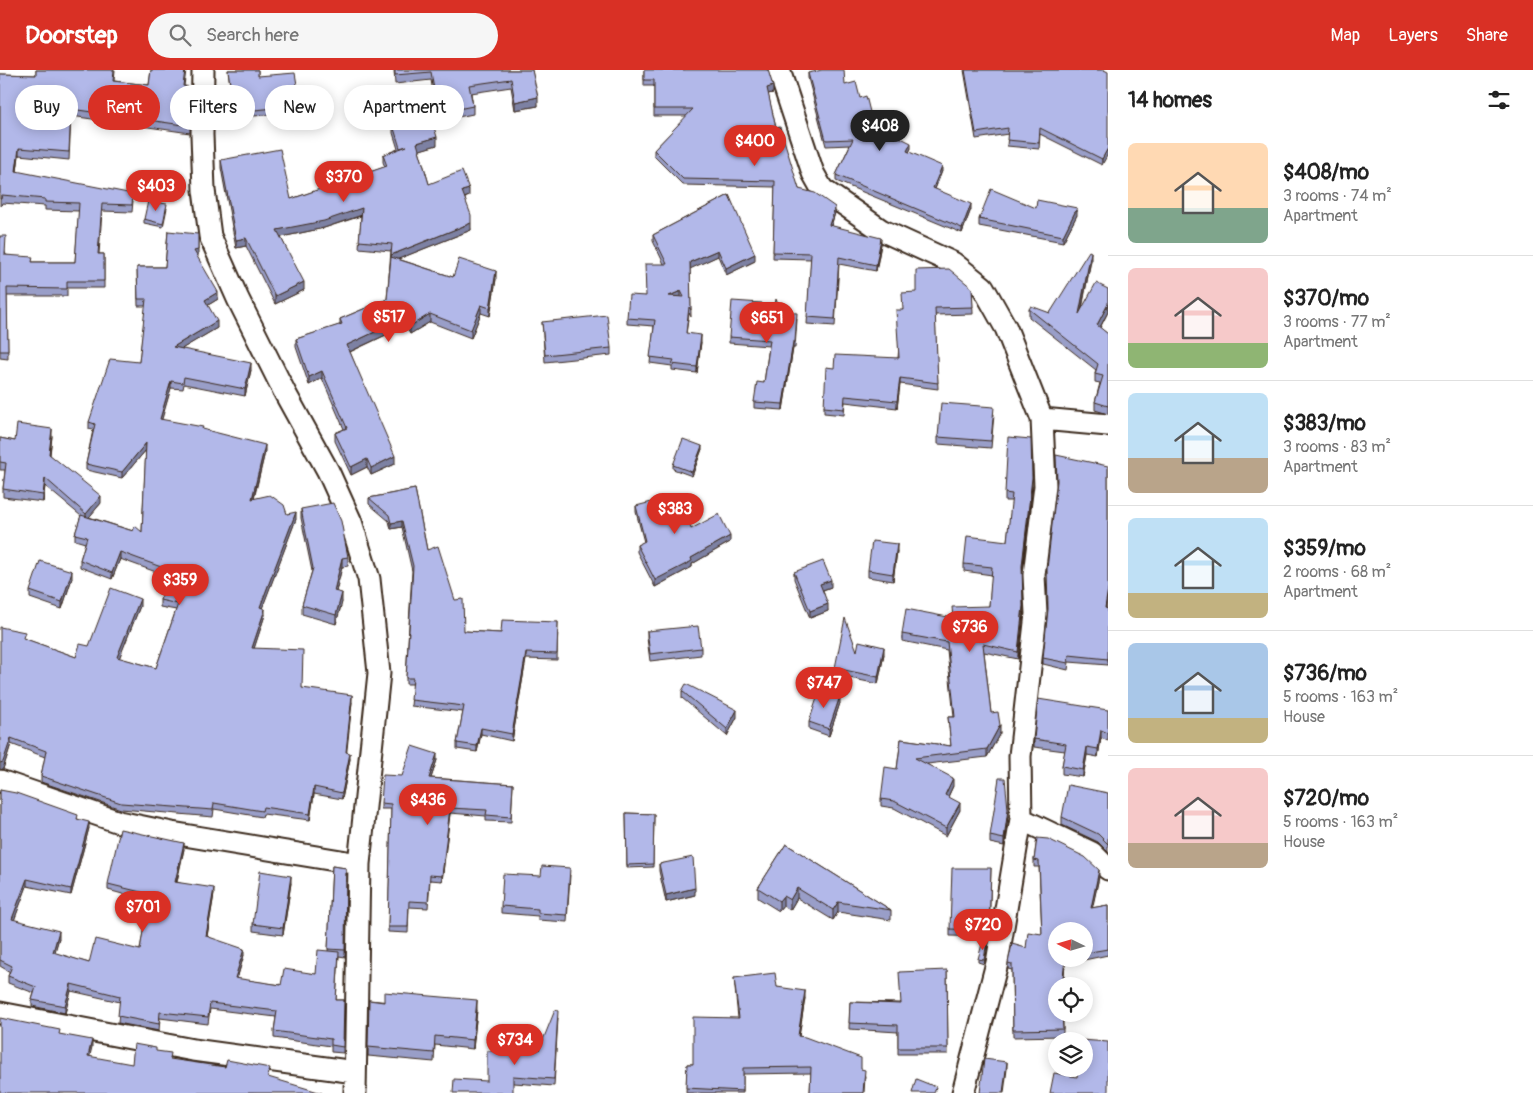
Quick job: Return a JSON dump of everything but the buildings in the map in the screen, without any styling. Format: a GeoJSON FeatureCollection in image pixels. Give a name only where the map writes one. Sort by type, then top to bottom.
{"type":"FeatureCollection","features":[{"type":"Feature","properties":{"kind":"street"},"geometry":{"type":"LineString","coordinates":[[0,1013],[355,1083],[359,864],[379,673],[370,579],[351,522],[328,471],[259,342],[210,236],[203,153],[203,70]]}},
{"type":"Feature","properties":{"kind":"street"},"geometry":{"type":"LineString","coordinates":[[779,70],[813,174],[822,189],[881,230],[953,263],[984,287],[1006,328],[1042,419],[1045,486],[1034,575],[1036,614],[1020,756],[1021,819],[997,963],[962,1093]]}},
{"type":"Feature","properties":{"kind":"street"},"geometry":{"type":"LineString","coordinates":[[1042,419],[1108,425]]}},
{"type":"Feature","properties":{"kind":"street"},"geometry":{"type":"LineString","coordinates":[[0,782],[119,822],[172,834],[359,864]]}},
{"type":"Feature","properties":{"kind":"street"},"geometry":{"type":"LineString","coordinates":[[1021,819],[1092,853],[1108,869]]}}]}
